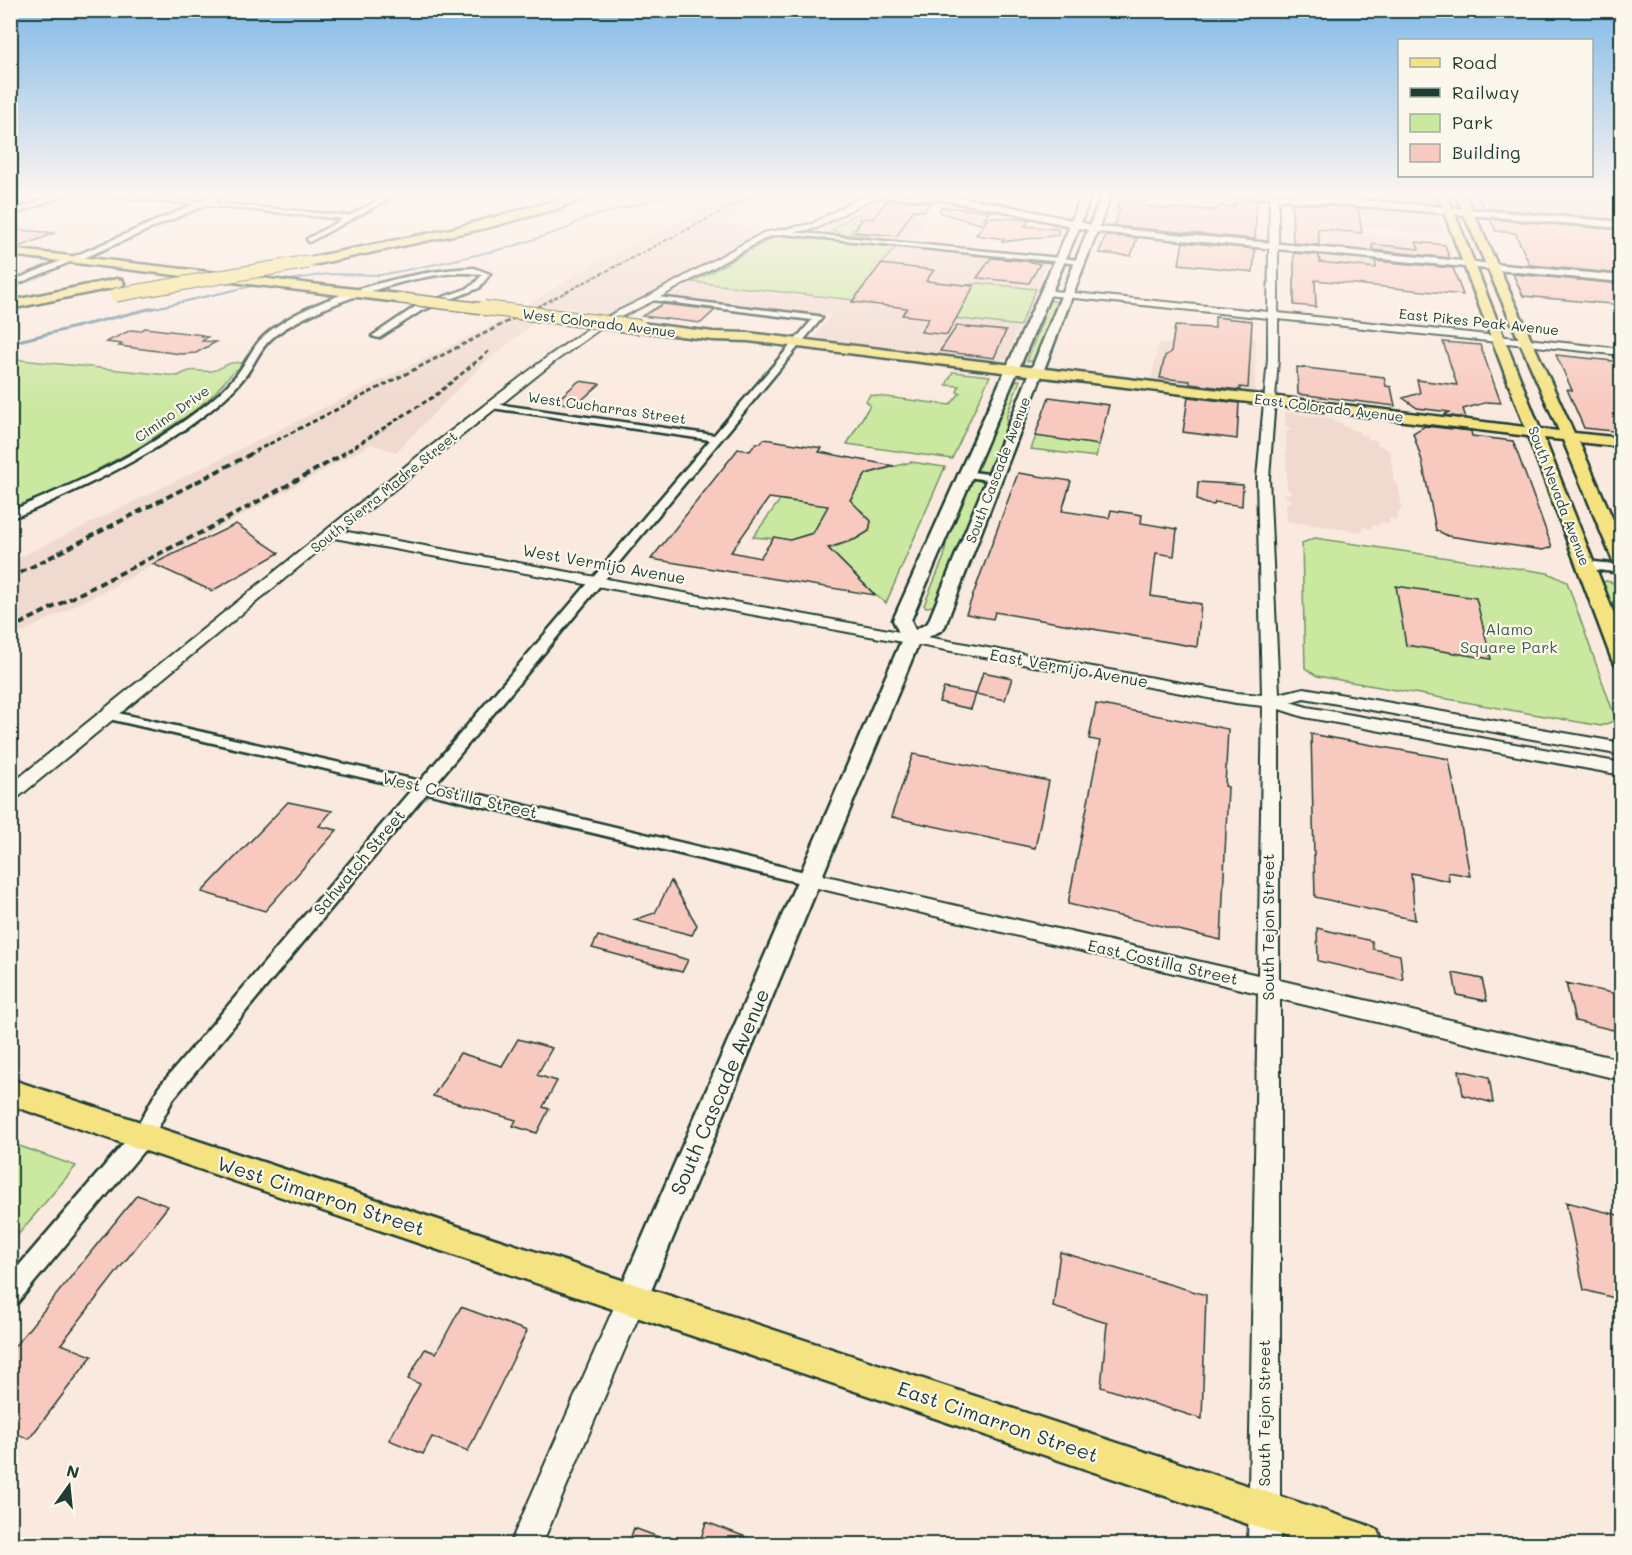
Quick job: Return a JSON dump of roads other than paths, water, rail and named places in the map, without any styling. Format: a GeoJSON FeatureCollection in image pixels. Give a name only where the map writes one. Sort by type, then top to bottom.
{"type":"FeatureCollection","features":[{"type":"Feature","properties":{"kind":"highway"},"geometry":{"type":"LineString","coordinates":[[10,317],[117,289],[224,267]]}},
{"type":"Feature","properties":{"kind":"highway"},"geometry":{"type":"LineString","coordinates":[[10,305],[276,267]]}},
{"type":"Feature","properties":{"kind":"highway"},"geometry":{"type":"LineString","coordinates":[[10,299],[117,289]]}},
{"type":"Feature","properties":{"kind":"main road","name":"West Colorado Avenue"},"geometry":{"type":"LineString","coordinates":[[141,267],[220,278],[643,325]]}},
{"type":"Feature","properties":{"kind":"main road","name":"West Colorado Avenue"},"geometry":{"type":"LineString","coordinates":[[145,267],[186,268],[242,274],[643,325],[712,336],[731,335],[1037,372]]}},
{"type":"Feature","properties":{"kind":"main road","name":"South Cascade Avenue"},"geometry":{"type":"LineString","coordinates":[[911,639],[902,620],[1057,267]]}},
{"type":"Feature","properties":{"kind":"main road","name":"South Cascade Avenue"},"geometry":{"type":"LineString","coordinates":[[632,1299],[911,639],[936,626],[1078,267]]}},
{"type":"Feature","properties":{"kind":"main road","name":"South Nevada Avenue"},"geometry":{"type":"LineString","coordinates":[[1469,267],[1622,660]]}},
{"type":"Feature","properties":{"kind":"main road"},"geometry":{"type":"LineString","coordinates":[[1486,267],[1622,279]]}},
{"type":"Feature","properties":{"kind":"main road","name":"South Nevada Avenue"},"geometry":{"type":"LineString","coordinates":[[1491,267],[1513,311],[1622,561]]}},
{"type":"Feature","properties":{"kind":"main road"},"geometry":{"type":"LineString","coordinates":[[1481,298],[1500,302],[1513,311]]}},
{"type":"Feature","properties":{"kind":"main road","name":"East Colorado Avenue"},"geometry":{"type":"LineString","coordinates":[[1037,372],[1622,443]]}},
{"type":"Feature","properties":{"kind":"main road","name":"West Cimarron Street"},"geometry":{"type":"LineString","coordinates":[[10,1092],[632,1299]]}},
{"type":"Feature","properties":{"kind":"main road","name":"East Cimarron Street"},"geometry":{"type":"LineString","coordinates":[[632,1299],[1264,1528],[1364,1545]]}},
{"type":"Feature","properties":{"kind":"street"},"geometry":{"type":"LineString","coordinates":[[10,285],[55,267]]}},
{"type":"Feature","properties":{"kind":"street","name":"South Sierra Madre Street"},"geometry":{"type":"LineString","coordinates":[[10,795],[421,460],[588,332],[708,267]]}},
{"type":"Feature","properties":{"kind":"street","name":"South Tejon Street"},"geometry":{"type":"LineString","coordinates":[[1264,1528],[1271,701],[1263,478],[1270,401],[1273,267]]}},
{"type":"Feature","properties":{"kind":"street","name":"Cimino Drive"},"geometry":{"type":"LineString","coordinates":[[10,515],[103,473],[176,431],[221,396],[240,377],[263,342],[285,326],[317,308],[359,294],[448,272],[473,270],[486,274],[484,280],[463,294],[423,306],[376,336]]}},
{"type":"Feature","properties":{"kind":"street","name":"East Pikes Peak Avenue"},"geometry":{"type":"LineString","coordinates":[[1047,289],[1524,339],[1622,352]]}},
{"type":"Feature","properties":{"kind":"street"},"geometry":{"type":"LineString","coordinates":[[652,298],[818,318],[797,343]]}},
{"type":"Feature","properties":{"kind":"street","name":"East Pikes Peak Avenue"},"geometry":{"type":"LineString","coordinates":[[1524,339],[1622,345]]}},
{"type":"Feature","properties":{"kind":"street","name":"Sahwatch Street"},"geometry":{"type":"LineString","coordinates":[[10,1294],[143,1136],[166,1093],[797,343]]}},
{"type":"Feature","properties":{"kind":"street","name":"West Cucharras Street"},"geometry":{"type":"LineString","coordinates":[[492,405],[717,438]]}},
{"type":"Feature","properties":{"kind":"street"},"geometry":{"type":"LineString","coordinates":[[965,474],[995,478]]}},
{"type":"Feature","properties":{"kind":"street","name":"West Vermijo Avenue"},"geometry":{"type":"LineString","coordinates":[[333,534],[868,631]]}},
{"type":"Feature","properties":{"kind":"street"},"geometry":{"type":"LineString","coordinates":[[1586,566],[1622,568]]}},
{"type":"Feature","properties":{"kind":"street","name":"East Vermijo Avenue"},"geometry":{"type":"LineString","coordinates":[[868,631],[1236,698],[1271,701],[1304,712],[1622,769]]}},
{"type":"Feature","properties":{"kind":"street","name":"East Vermijo Avenue"},"geometry":{"type":"LineString","coordinates":[[1271,701],[1304,693],[1622,749]]}},
{"type":"Feature","properties":{"kind":"street","name":"West Costilla Street"},"geometry":{"type":"LineString","coordinates":[[109,716],[423,787],[809,879]]}},
{"type":"Feature","properties":{"kind":"street","name":"East Costilla Street"},"geometry":{"type":"LineString","coordinates":[[809,879],[1622,1070]]}},
{"type":"Feature","properties":{"kind":"street","name":"South Cascade Avenue"},"geometry":{"type":"LineString","coordinates":[[526,1545],[632,1299]]}},
{"type":"Feature","properties":{"kind":"waterway"},"geometry":{"type":"LineString","coordinates":[[276,282],[328,274],[381,275],[423,267]]}},
{"type":"Feature","properties":{"kind":"waterway"},"geometry":{"type":"LineString","coordinates":[[146,310],[261,284]]}},
{"type":"Feature","properties":{"kind":"waterway"},"geometry":{"type":"LineString","coordinates":[[10,343],[153,308]]}},
{"type":"Feature","properties":{"kind":"railway"},"geometry":{"type":"LineString","coordinates":[[531,310],[615,267]]}},
{"type":"Feature","properties":{"kind":"railway"},"geometry":{"type":"LineString","coordinates":[[248,455],[534,308]]}},
{"type":"Feature","properties":{"kind":"railway"},"geometry":{"type":"LineString","coordinates":[[341,455],[436,395],[489,351]]}},
{"type":"Feature","properties":{"kind":"railway"},"geometry":{"type":"LineString","coordinates":[[10,578],[251,454]]}},
{"type":"Feature","properties":{"kind":"railway"},"geometry":{"type":"LineString","coordinates":[[10,629],[208,529],[344,454]]}},
{"type":"Feature","properties":{"kind":"park label","name":"Alamo Square Park"},"geometry":{"type":"Point","coordinates":[1509,638]}}]}
